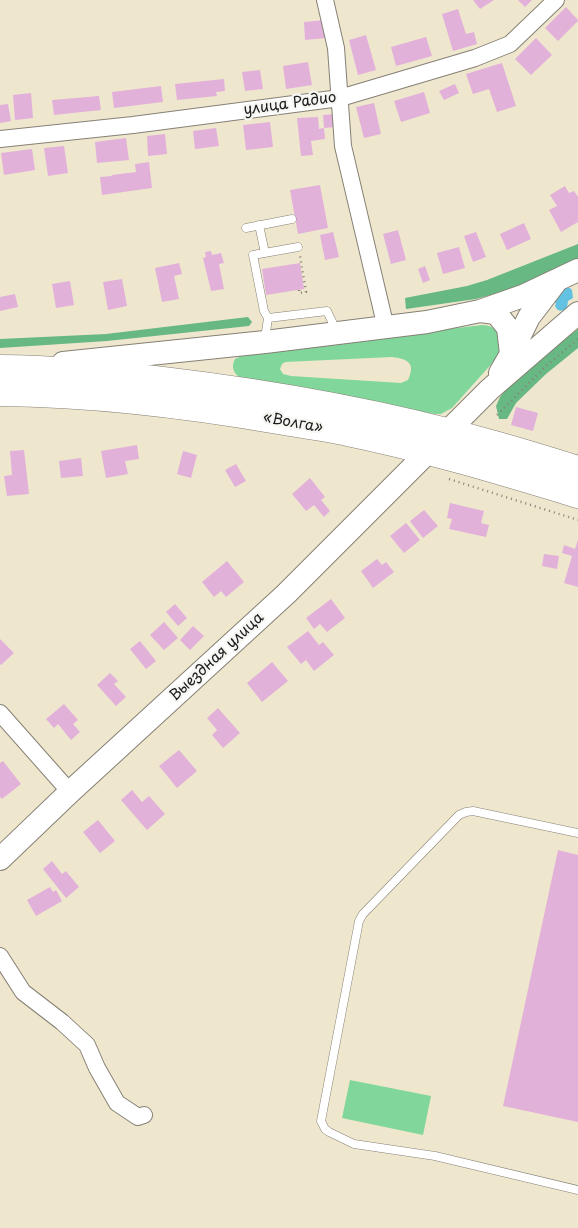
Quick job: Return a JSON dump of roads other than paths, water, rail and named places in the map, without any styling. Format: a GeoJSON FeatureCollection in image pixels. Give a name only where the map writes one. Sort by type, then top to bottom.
{"type":"FeatureCollection","features":[{"type":"Feature","properties":{"kind":"highway","name":"«Волга»"},"geometry":{"type":"LineString","coordinates":[[2,377],[104,374],[224,389],[318,404],[438,442],[482,465],[578,494]]}},
{"type":"Feature","properties":{"kind":"highway","name":"«Волга»"},"geometry":{"type":"LineString","coordinates":[[438,442],[488,443],[578,470]]}},
{"type":"Feature","properties":{"kind":"main road"},"geometry":{"type":"LineString","coordinates":[[2,377],[386,328],[488,312],[523,296],[551,288],[578,270]]}},
{"type":"Feature","properties":{"kind":"main road"},"geometry":{"type":"LineString","coordinates":[[551,288],[569,316]]}},
{"type":"Feature","properties":{"kind":"main road"},"geometry":{"type":"LineString","coordinates":[[490,389],[530,317],[551,288]]}},
{"type":"Feature","properties":{"kind":"main road"},"geometry":{"type":"LineString","coordinates":[[488,312],[530,317],[569,316]]}},
{"type":"Feature","properties":{"kind":"main road"},"geometry":{"type":"LineString","coordinates":[[488,312],[508,328],[511,354]]}},
{"type":"Feature","properties":{"kind":"main road"},"geometry":{"type":"LineString","coordinates":[[490,389],[569,316]]}},
{"type":"Feature","properties":{"kind":"main road","name":"Выездная улица"},"geometry":{"type":"LineString","coordinates":[[0,859],[70,792],[286,594],[490,389]]}},
{"type":"Feature","properties":{"kind":"street"},"geometry":{"type":"LineString","coordinates":[[325,0],[336,48],[343,146],[386,328]]}},
{"type":"Feature","properties":{"kind":"street","name":"улица Радио"},"geometry":{"type":"LineString","coordinates":[[0,139],[133,125],[340,98],[475,58],[510,44],[556,0]]}},
{"type":"Feature","properties":{"kind":"street"},"geometry":{"type":"LineString","coordinates":[[0,713],[70,792]]}},
{"type":"Feature","properties":{"kind":"street"},"geometry":{"type":"LineString","coordinates":[[0,956],[23,992],[62,1022],[87,1045],[97,1068],[117,1103],[138,1117],[144,1116]]}},
{"type":"Feature","properties":{"kind":"lane"},"geometry":{"type":"LineString","coordinates":[[246,228],[292,219]]}},
{"type":"Feature","properties":{"kind":"lane"},"geometry":{"type":"LineString","coordinates":[[259,225],[265,253]]}},
{"type":"Feature","properties":{"kind":"lane"},"geometry":{"type":"LineString","coordinates":[[265,342],[268,318],[264,311],[253,255],[298,247]]}},
{"type":"Feature","properties":{"kind":"lane"},"geometry":{"type":"LineString","coordinates":[[268,318],[326,311],[338,334]]}},
{"type":"Feature","properties":{"kind":"lane"},"geometry":{"type":"LineString","coordinates":[[578,833],[473,811],[466,812],[460,815],[363,914],[359,921],[321,1121],[329,1132],[354,1144],[435,1156],[578,1190]]}},
{"type":"Feature","properties":{"kind":"water"},"geometry":{"type":"Polygon","coordinates":[[[564,288],[572,290],[573,298],[568,301],[567,308],[560,311],[555,306],[556,303],[553,302],[564,288]]]}}]}
